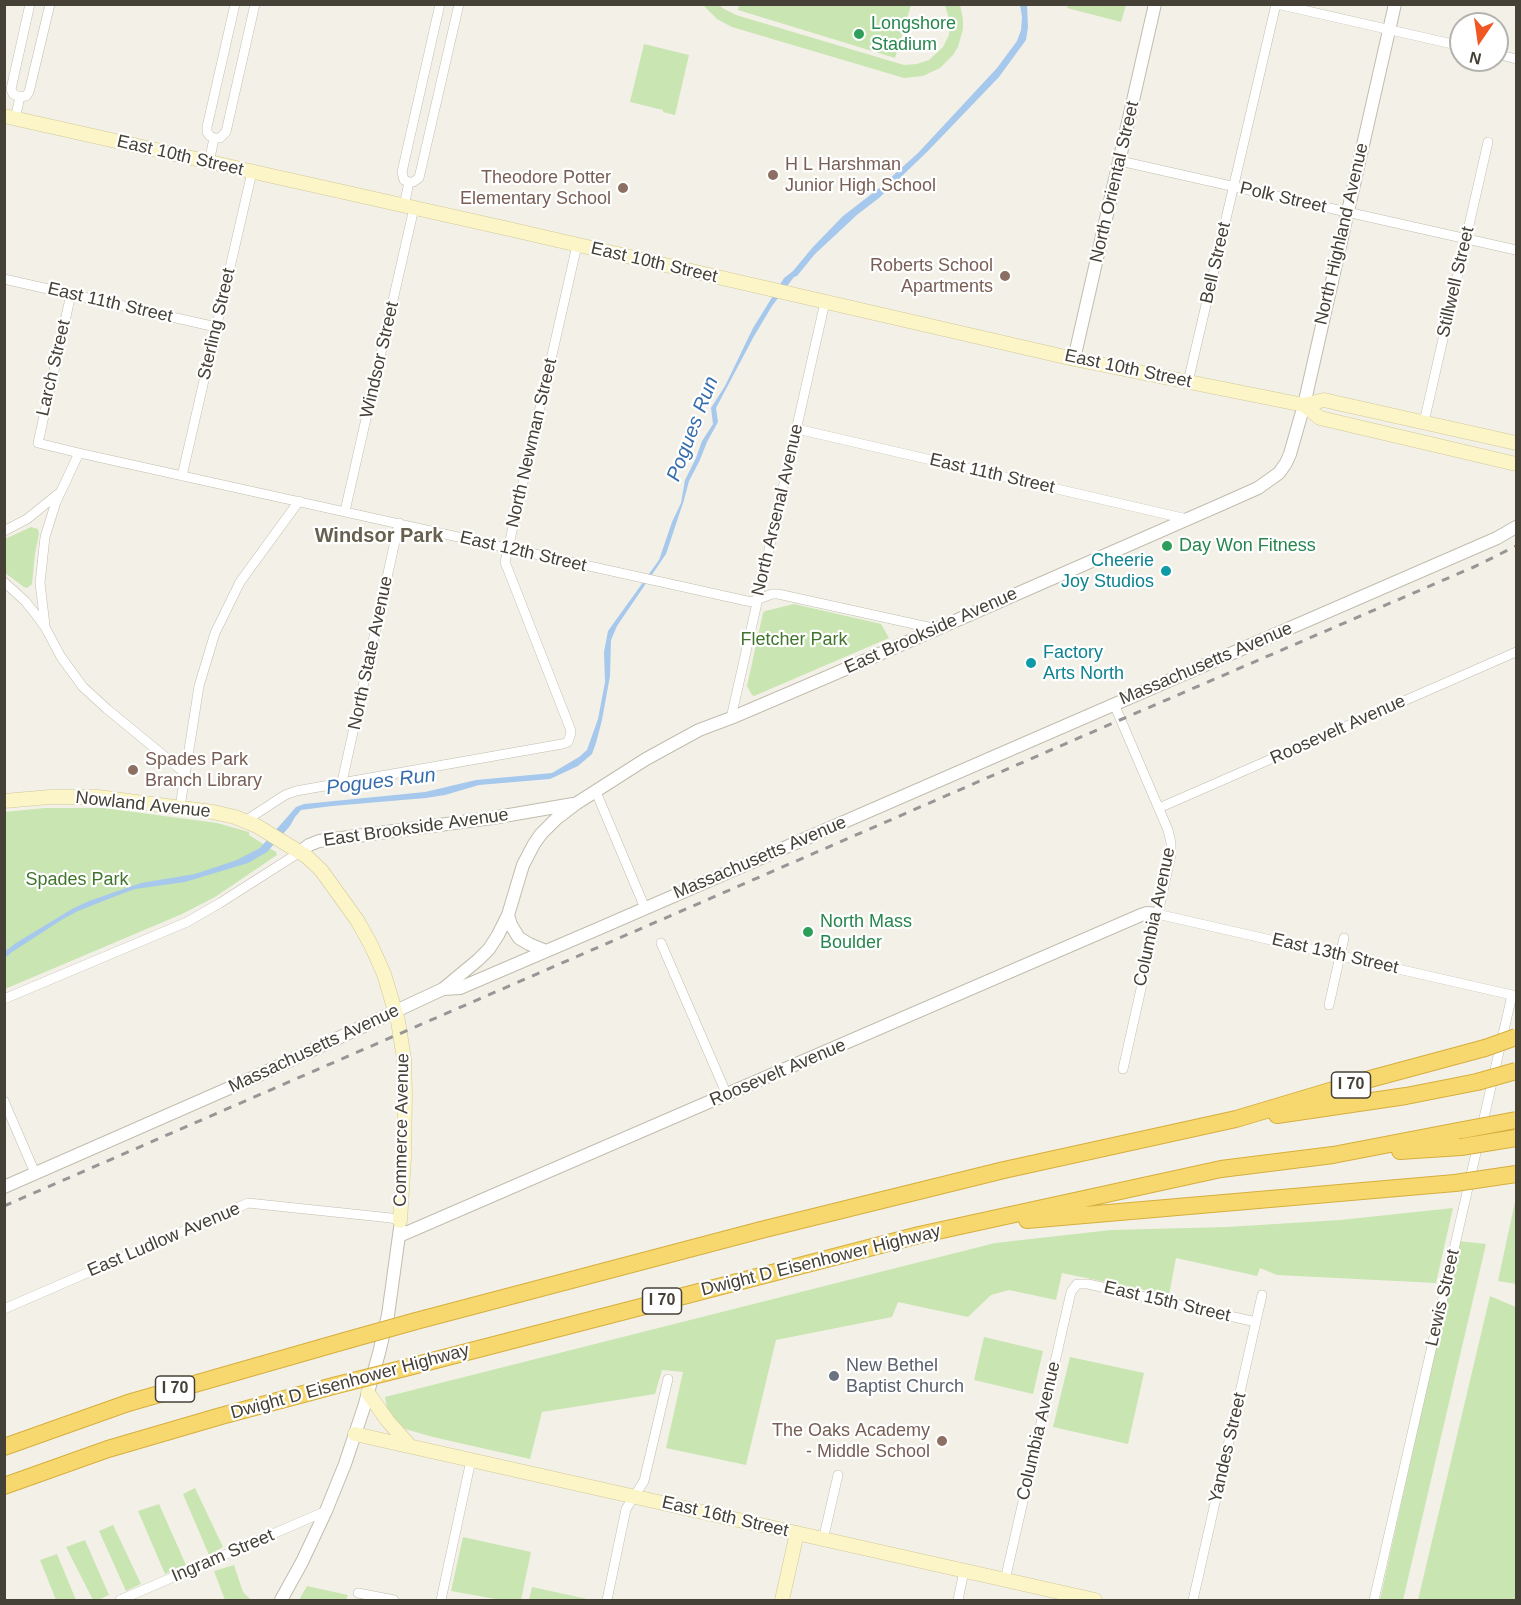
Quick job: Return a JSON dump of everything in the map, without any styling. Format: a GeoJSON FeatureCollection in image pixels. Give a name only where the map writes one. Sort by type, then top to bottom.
{"type":"FeatureCollection","features":[{"type":"Feature","properties":{"kind":"highway","name":"I 70"},"geometry":{"type":"LineString","coordinates":[[4,1447],[128,1403],[416,1321],[761,1230],[1004,1170],[1217,1124],[1485,1048],[1516,1036]]}},
{"type":"Feature","properties":{"kind":"highway"},"geometry":{"type":"LineString","coordinates":[[1217,1124],[1406,1096],[1477,1082],[1516,1071]]}},
{"type":"Feature","properties":{"kind":"highway"},"geometry":{"type":"LineString","coordinates":[[1462,1138],[1516,1120]]}},
{"type":"Feature","properties":{"kind":"highway"},"geometry":{"type":"LineString","coordinates":[[1462,1138],[1516,1138]]}},
{"type":"Feature","properties":{"kind":"highway","name":"Dwight D Eisenhower Highway"},"geometry":{"type":"LineString","coordinates":[[4,1486],[108,1449],[221,1416],[919,1235],[1221,1168],[1462,1138]]}},
{"type":"Feature","properties":{"kind":"highway"},"geometry":{"type":"LineString","coordinates":[[919,1235],[1029,1220],[1455,1183],[1516,1174]]}},
{"type":"Feature","properties":{"kind":"main road","name":"East 10th Street"},"geometry":{"type":"LineString","coordinates":[[10,117],[1074,359],[1304,405],[1324,400],[1516,443]]}},
{"type":"Feature","properties":{"kind":"main road","name":"East 10th Street"},"geometry":{"type":"LineString","coordinates":[[1304,405],[1320,418],[1516,464]]}},
{"type":"Feature","properties":{"kind":"main road","name":"Nowland Avenue"},"geometry":{"type":"LineString","coordinates":[[4,801],[50,797],[98,797],[213,812],[251,823],[300,852]]}},
{"type":"Feature","properties":{"kind":"main road","name":"Commerce Avenue"},"geometry":{"type":"LineString","coordinates":[[300,852],[325,874],[357,920],[379,963],[396,1011],[401,1033],[405,1094],[400,1221]]}},
{"type":"Feature","properties":{"kind":"main road"},"geometry":{"type":"LineString","coordinates":[[368,1393],[409,1445]]}},
{"type":"Feature","properties":{"kind":"main road","name":"East 16th Street"},"geometry":{"type":"LineString","coordinates":[[355,1434],[1095,1600]]}},
{"type":"Feature","properties":{"kind":"main road"},"geometry":{"type":"LineString","coordinates":[[782,1600],[797,1533]]}},
{"type":"Feature","properties":{"kind":"street"},"geometry":{"type":"LineString","coordinates":[[30,4],[11,89],[13,94],[20,97],[26,96],[29,92],[50,4]]}},
{"type":"Feature","properties":{"kind":"street"},"geometry":{"type":"LineString","coordinates":[[235,4],[207,127],[207,132],[214,138],[220,138],[226,132],[255,4]]}},
{"type":"Feature","properties":{"kind":"street"},"geometry":{"type":"LineString","coordinates":[[440,4],[402,172],[404,180],[409,182],[419,178],[459,4]]}},
{"type":"Feature","properties":{"kind":"street","name":"North Oriental Street"},"geometry":{"type":"LineString","coordinates":[[1074,359],[1155,4]]}},
{"type":"Feature","properties":{"kind":"street"},"geometry":{"type":"LineString","coordinates":[[1277,4],[1449,43]]}},
{"type":"Feature","properties":{"kind":"street","name":"Bell Street"},"geometry":{"type":"LineString","coordinates":[[1188,382],[1277,4]]}},
{"type":"Feature","properties":{"kind":"street","name":"North Highland Avenue"},"geometry":{"type":"LineString","coordinates":[[1286,463],[1293,447],[1304,405],[1395,4]]}},
{"type":"Feature","properties":{"kind":"street"},"geometry":{"type":"LineString","coordinates":[[10,117],[20,97]]}},
{"type":"Feature","properties":{"kind":"street"},"geometry":{"type":"LineString","coordinates":[[209,163],[214,138]]}},
{"type":"Feature","properties":{"kind":"street","name":"Stillwell Street"},"geometry":{"type":"LineString","coordinates":[[1424,422],[1488,142]]}},
{"type":"Feature","properties":{"kind":"street","name":"Polk Street"},"geometry":{"type":"LineString","coordinates":[[1120,160],[1516,250]]}},
{"type":"Feature","properties":{"kind":"street","name":"Sterling Street"},"geometry":{"type":"LineString","coordinates":[[182,476],[252,172]]}},
{"type":"Feature","properties":{"kind":"street","name":"Windsor Street"},"geometry":{"type":"LineString","coordinates":[[345,512],[409,207],[409,182]]}},
{"type":"Feature","properties":{"kind":"street","name":"North Newman Street"},"geometry":{"type":"LineString","coordinates":[[342,782],[562,744],[570,739],[570,731],[505,562],[577,245]]}},
{"type":"Feature","properties":{"kind":"street","name":"East 11th Street"},"geometry":{"type":"LineString","coordinates":[[4,279],[216,327]]}},
{"type":"Feature","properties":{"kind":"street","name":"Larch Street"},"geometry":{"type":"LineString","coordinates":[[38,443],[71,294]]}},
{"type":"Feature","properties":{"kind":"street","name":"North Arsenal Avenue"},"geometry":{"type":"LineString","coordinates":[[731,718],[825,302]]}},
{"type":"Feature","properties":{"kind":"street","name":"East 11th Street"},"geometry":{"type":"LineString","coordinates":[[797,429],[1187,519]]}},
{"type":"Feature","properties":{"kind":"street","name":"East 12th Street"},"geometry":{"type":"LineString","coordinates":[[38,443],[751,602],[772,594],[782,594],[937,629]]}},
{"type":"Feature","properties":{"kind":"street"},"geometry":{"type":"LineString","coordinates":[[45,627],[40,592],[45,537],[52,510],[79,453]]}},
{"type":"Feature","properties":{"kind":"street","name":"East Brookside Avenue"},"geometry":{"type":"LineString","coordinates":[[443,989],[489,949],[498,935],[508,915],[519,876],[541,834],[577,803],[646,759],[699,730],[937,629],[1265,484],[1279,473],[1286,463]]}},
{"type":"Feature","properties":{"kind":"street"},"geometry":{"type":"LineString","coordinates":[[4,531],[27,519],[60,492]]}},
{"type":"Feature","properties":{"kind":"street"},"geometry":{"type":"LineString","coordinates":[[180,807],[201,676],[220,619],[240,582],[300,501]]}},
{"type":"Feature","properties":{"kind":"street","name":"North State Avenue"},"geometry":{"type":"LineString","coordinates":[[342,782],[399,524]]}},
{"type":"Feature","properties":{"kind":"street","name":"Massachusetts Avenue"},"geometry":{"type":"LineString","coordinates":[[4,1187],[249,1079],[443,989],[460,988],[546,951],[1486,543],[1516,527]]}},
{"type":"Feature","properties":{"kind":"street"},"geometry":{"type":"LineString","coordinates":[[4,582],[26,601],[83,687],[185,773]]}},
{"type":"Feature","properties":{"kind":"street","name":"Roosevelt Avenue"},"geometry":{"type":"LineString","coordinates":[[1159,808],[1516,652]]}},
{"type":"Feature","properties":{"kind":"street","name":"Columbia Avenue"},"geometry":{"type":"LineString","coordinates":[[1114,704],[1172,843],[1123,1069]]}},
{"type":"Feature","properties":{"kind":"street"},"geometry":{"type":"LineString","coordinates":[[251,823],[285,795],[342,782]]}},
{"type":"Feature","properties":{"kind":"street"},"geometry":{"type":"LineString","coordinates":[[596,792],[645,908]]}},
{"type":"Feature","properties":{"kind":"street","name":"East Brookside Avenue"},"geometry":{"type":"LineString","coordinates":[[4,999],[187,922],[309,845],[320,841],[492,818],[577,803]]}},
{"type":"Feature","properties":{"kind":"street","name":"Roosevelt Avenue"},"geometry":{"type":"LineString","coordinates":[[399,1236],[1142,915],[1157,914]]}},
{"type":"Feature","properties":{"kind":"street","name":"East 13th Street"},"geometry":{"type":"LineString","coordinates":[[1157,914],[1512,994]]}},
{"type":"Feature","properties":{"kind":"street"},"geometry":{"type":"LineString","coordinates":[[508,915],[519,938],[546,951]]}},
{"type":"Feature","properties":{"kind":"street"},"geometry":{"type":"LineString","coordinates":[[1329,1005],[1344,938]]}},
{"type":"Feature","properties":{"kind":"street"},"geometry":{"type":"LineString","coordinates":[[661,943],[727,1095]]}},
{"type":"Feature","properties":{"kind":"street","name":"Lewis Street"},"geometry":{"type":"LineString","coordinates":[[1374,1600],[1512,994]]}},
{"type":"Feature","properties":{"kind":"street"},"geometry":{"type":"LineString","coordinates":[[4,1101],[35,1173]]}},
{"type":"Feature","properties":{"kind":"street","name":"East Ludlow Avenue"},"geometry":{"type":"LineString","coordinates":[[4,1309],[248,1203],[391,1218],[400,1221]]}},
{"type":"Feature","properties":{"kind":"street","name":"Commerce Avenue"},"geometry":{"type":"LineString","coordinates":[[355,1434],[388,1315],[400,1221]]}},
{"type":"Feature","properties":{"kind":"street","name":"Columbia Avenue"},"geometry":{"type":"LineString","coordinates":[[1005,1580],[1071,1292],[1077,1284]]}},
{"type":"Feature","properties":{"kind":"street","name":"East 15th Street"},"geometry":{"type":"LineString","coordinates":[[1077,1284],[1099,1286],[1256,1322]]}},
{"type":"Feature","properties":{"kind":"street","name":"Yandes Street"},"geometry":{"type":"LineString","coordinates":[[1193,1600],[1262,1295]]}},
{"type":"Feature","properties":{"kind":"street"},"geometry":{"type":"LineString","coordinates":[[607,1600],[626,1509],[644,1481],[668,1379]]}},
{"type":"Feature","properties":{"kind":"street"},"geometry":{"type":"LineString","coordinates":[[281,1600],[326,1511],[355,1434]]}},
{"type":"Feature","properties":{"kind":"street"},"geometry":{"type":"LineString","coordinates":[[441,1600],[471,1460]]}},
{"type":"Feature","properties":{"kind":"street"},"geometry":{"type":"LineString","coordinates":[[823,1540],[838,1475]]}},
{"type":"Feature","properties":{"kind":"street","name":"Ingram Street"},"geometry":{"type":"LineString","coordinates":[[120,1600],[326,1511]]}},
{"type":"Feature","properties":{"kind":"street"},"geometry":{"type":"LineString","coordinates":[[958,1600],[964,1571]]}},
{"type":"Feature","properties":{"kind":"street"},"geometry":{"type":"LineString","coordinates":[[358,1593],[394,1600]]}},
{"type":"Feature","properties":{"kind":"green space","name":"Longshore Stadium"},"geometry":{"type":"Polygon","coordinates":[[[739,4],[911,5],[895,58],[738,10],[739,4]]]}},
{"type":"Feature","properties":{"kind":"green space"},"geometry":{"type":"Polygon","coordinates":[[[1068,4],[1126,5],[1121,22],[1067,8],[1068,4]]]}},
{"type":"Feature","properties":{"kind":"green space"},"geometry":{"type":"Polygon","coordinates":[[[703,5],[719,5],[736,15],[904,65],[929,60],[943,47],[949,35],[950,22],[945,5],[960,5],[963,29],[958,47],[940,68],[923,76],[904,78],[732,27],[717,19],[703,5]]]}},
{"type":"Feature","properties":{"kind":"green space"},"geometry":{"type":"Polygon","coordinates":[[[644,44],[689,55],[675,115],[630,102],[644,44]]]}},
{"type":"Feature","properties":{"kind":"green space"},"geometry":{"type":"Polygon","coordinates":[[[31,527],[38,529],[39,534],[32,584],[27,588],[5,573],[5,539],[31,527]]]}},
{"type":"Feature","properties":{"kind":"green space","name":"Fletcher Park"},"geometry":{"type":"Polygon","coordinates":[[[794,604],[881,624],[889,638],[754,696],[747,686],[763,613],[794,604]]]}},
{"type":"Feature","properties":{"kind":"green space","name":"Spades Park"},"geometry":{"type":"Polygon","coordinates":[[[45,808],[104,808],[217,823],[249,832],[249,835],[276,852],[277,855],[215,897],[182,914],[5,989],[4,812],[45,808]]]}},
{"type":"Feature","properties":{"kind":"green space"},"geometry":{"type":"Polygon","coordinates":[[[1516,1197],[1516,1284],[1498,1281],[1516,1197]]]}},
{"type":"Feature","properties":{"kind":"green space"},"geometry":{"type":"Polygon","coordinates":[[[1453,1208],[1436,1283],[1277,1275],[1260,1268],[1257,1276],[1176,1258],[1169,1295],[1062,1273],[1056,1300],[1009,1290],[991,1295],[968,1317],[898,1302],[892,1317],[776,1340],[746,1465],[666,1448],[683,1372],[662,1370],[655,1394],[542,1412],[530,1459],[405,1429],[388,1413],[385,1397],[995,1243],[1111,1230],[1227,1227],[1340,1220],[1453,1208]]]}},
{"type":"Feature","properties":{"kind":"green space"},"geometry":{"type":"Polygon","coordinates":[[[1459,1241],[1486,1244],[1403,1600],[1380,1600],[1459,1241]]]}},
{"type":"Feature","properties":{"kind":"green space"},"geometry":{"type":"Polygon","coordinates":[[[1490,1296],[1516,1307],[1516,1600],[1418,1600],[1490,1296]]]}},
{"type":"Feature","properties":{"kind":"green space"},"geometry":{"type":"Polygon","coordinates":[[[984,1337],[1043,1351],[1033,1394],[974,1380],[984,1337]]]}},
{"type":"Feature","properties":{"kind":"green space"},"geometry":{"type":"Polygon","coordinates":[[[1070,1357],[1144,1373],[1128,1444],[1053,1427],[1070,1357]]]}},
{"type":"Feature","properties":{"kind":"green space"},"geometry":{"type":"Polygon","coordinates":[[[195,1488],[223,1547],[209,1555],[183,1494],[195,1488]]]}},
{"type":"Feature","properties":{"kind":"green space"},"geometry":{"type":"Polygon","coordinates":[[[159,1504],[186,1565],[165,1574],[138,1511],[159,1504]]]}},
{"type":"Feature","properties":{"kind":"green space"},"geometry":{"type":"Polygon","coordinates":[[[113,1525],[141,1584],[126,1591],[99,1531],[113,1525]]]}},
{"type":"Feature","properties":{"kind":"green space"},"geometry":{"type":"Polygon","coordinates":[[[463,1537],[531,1552],[521,1600],[501,1600],[451,1591],[463,1537]]]}},
{"type":"Feature","properties":{"kind":"green space"},"geometry":{"type":"Polygon","coordinates":[[[85,1540],[109,1595],[98,1600],[93,1600],[66,1547],[85,1540]]]}},
{"type":"Feature","properties":{"kind":"green space"},"geometry":{"type":"Polygon","coordinates":[[[57,1554],[76,1600],[56,1600],[40,1560],[57,1554]]]}},
{"type":"Feature","properties":{"kind":"green space"},"geometry":{"type":"Polygon","coordinates":[[[234,1565],[243,1592],[251,1600],[225,1600],[214,1571],[234,1565]]]}},
{"type":"Feature","properties":{"kind":"green space"},"geometry":{"type":"Polygon","coordinates":[[[307,1586],[348,1595],[346,1600],[299,1600],[307,1586]]]}},
{"type":"Feature","properties":{"kind":"green space"},"geometry":{"type":"Polygon","coordinates":[[[532,1587],[592,1600],[529,1600],[532,1587]]]}},
{"type":"Feature","properties":{"kind":"water"},"geometry":{"type":"Polygon","coordinates":[[[1020,5],[1027,5],[1026,40],[999,77],[927,152],[815,254],[772,306],[753,338],[716,408],[718,422],[689,481],[666,554],[617,626],[611,640],[610,676],[602,720],[592,754],[578,766],[550,779],[479,785],[426,798],[301,810],[267,852],[248,863],[185,882],[135,889],[116,896],[63,919],[5,958],[4,952],[16,943],[89,901],[141,883],[195,874],[237,860],[260,848],[296,807],[304,804],[425,792],[476,780],[552,773],[587,750],[598,719],[605,682],[604,652],[608,631],[659,560],[681,503],[685,480],[702,441],[713,424],[711,408],[725,386],[753,328],[784,278],[793,271],[812,248],[843,216],[878,189],[918,153],[997,68],[1017,41],[1021,30],[1020,5]]]}},
{"type":"Feature","properties":{"kind":"railway"},"geometry":{"type":"LineString","coordinates":[[4,1206],[1476,566],[1516,546]]}},
{"type":"Feature","properties":{"kind":"place","name":"Longshore Stadium"},"geometry":{"type":"Point","coordinates":[859,34]}},
{"type":"Feature","properties":{"kind":"place","name":"H L Harshman Junior High School"},"geometry":{"type":"Point","coordinates":[773,175]}},
{"type":"Feature","properties":{"kind":"place","name":"Theodore Potter Elementary School"},"geometry":{"type":"Point","coordinates":[623,188]}},
{"type":"Feature","properties":{"kind":"place","name":"Roberts School Apartments"},"geometry":{"type":"Point","coordinates":[1005,276]}},
{"type":"Feature","properties":{"kind":"place","name":"Day Won Fitness"},"geometry":{"type":"Point","coordinates":[1167,546]}},
{"type":"Feature","properties":{"kind":"place","name":"Cheerie Joy Studios"},"geometry":{"type":"Point","coordinates":[1166,571]}},
{"type":"Feature","properties":{"kind":"place","name":"Factory Arts North"},"geometry":{"type":"Point","coordinates":[1031,663]}},
{"type":"Feature","properties":{"kind":"place","name":"Spades Park Branch Library"},"geometry":{"type":"Point","coordinates":[133,770]}},
{"type":"Feature","properties":{"kind":"place","name":"North Mass Boulder"},"geometry":{"type":"Point","coordinates":[808,932]}},
{"type":"Feature","properties":{"kind":"place","name":"New Bethel Baptist Church"},"geometry":{"type":"Point","coordinates":[834,1376]}},
{"type":"Feature","properties":{"kind":"place","name":"The Oaks Academy - Middle School"},"geometry":{"type":"Point","coordinates":[942,1441]}},
{"type":"Feature","properties":{"kind":"district","name":"Windsor Park"},"geometry":{"type":"Point","coordinates":[379,536]}},
{"type":"Feature","properties":{"kind":"water label","name":"Pogues Run"},"geometry":{"type":"Point","coordinates":[693,429]}},
{"type":"Feature","properties":{"kind":"water label","name":"Pogues Run"},"geometry":{"type":"Point","coordinates":[381,782]}}]}
